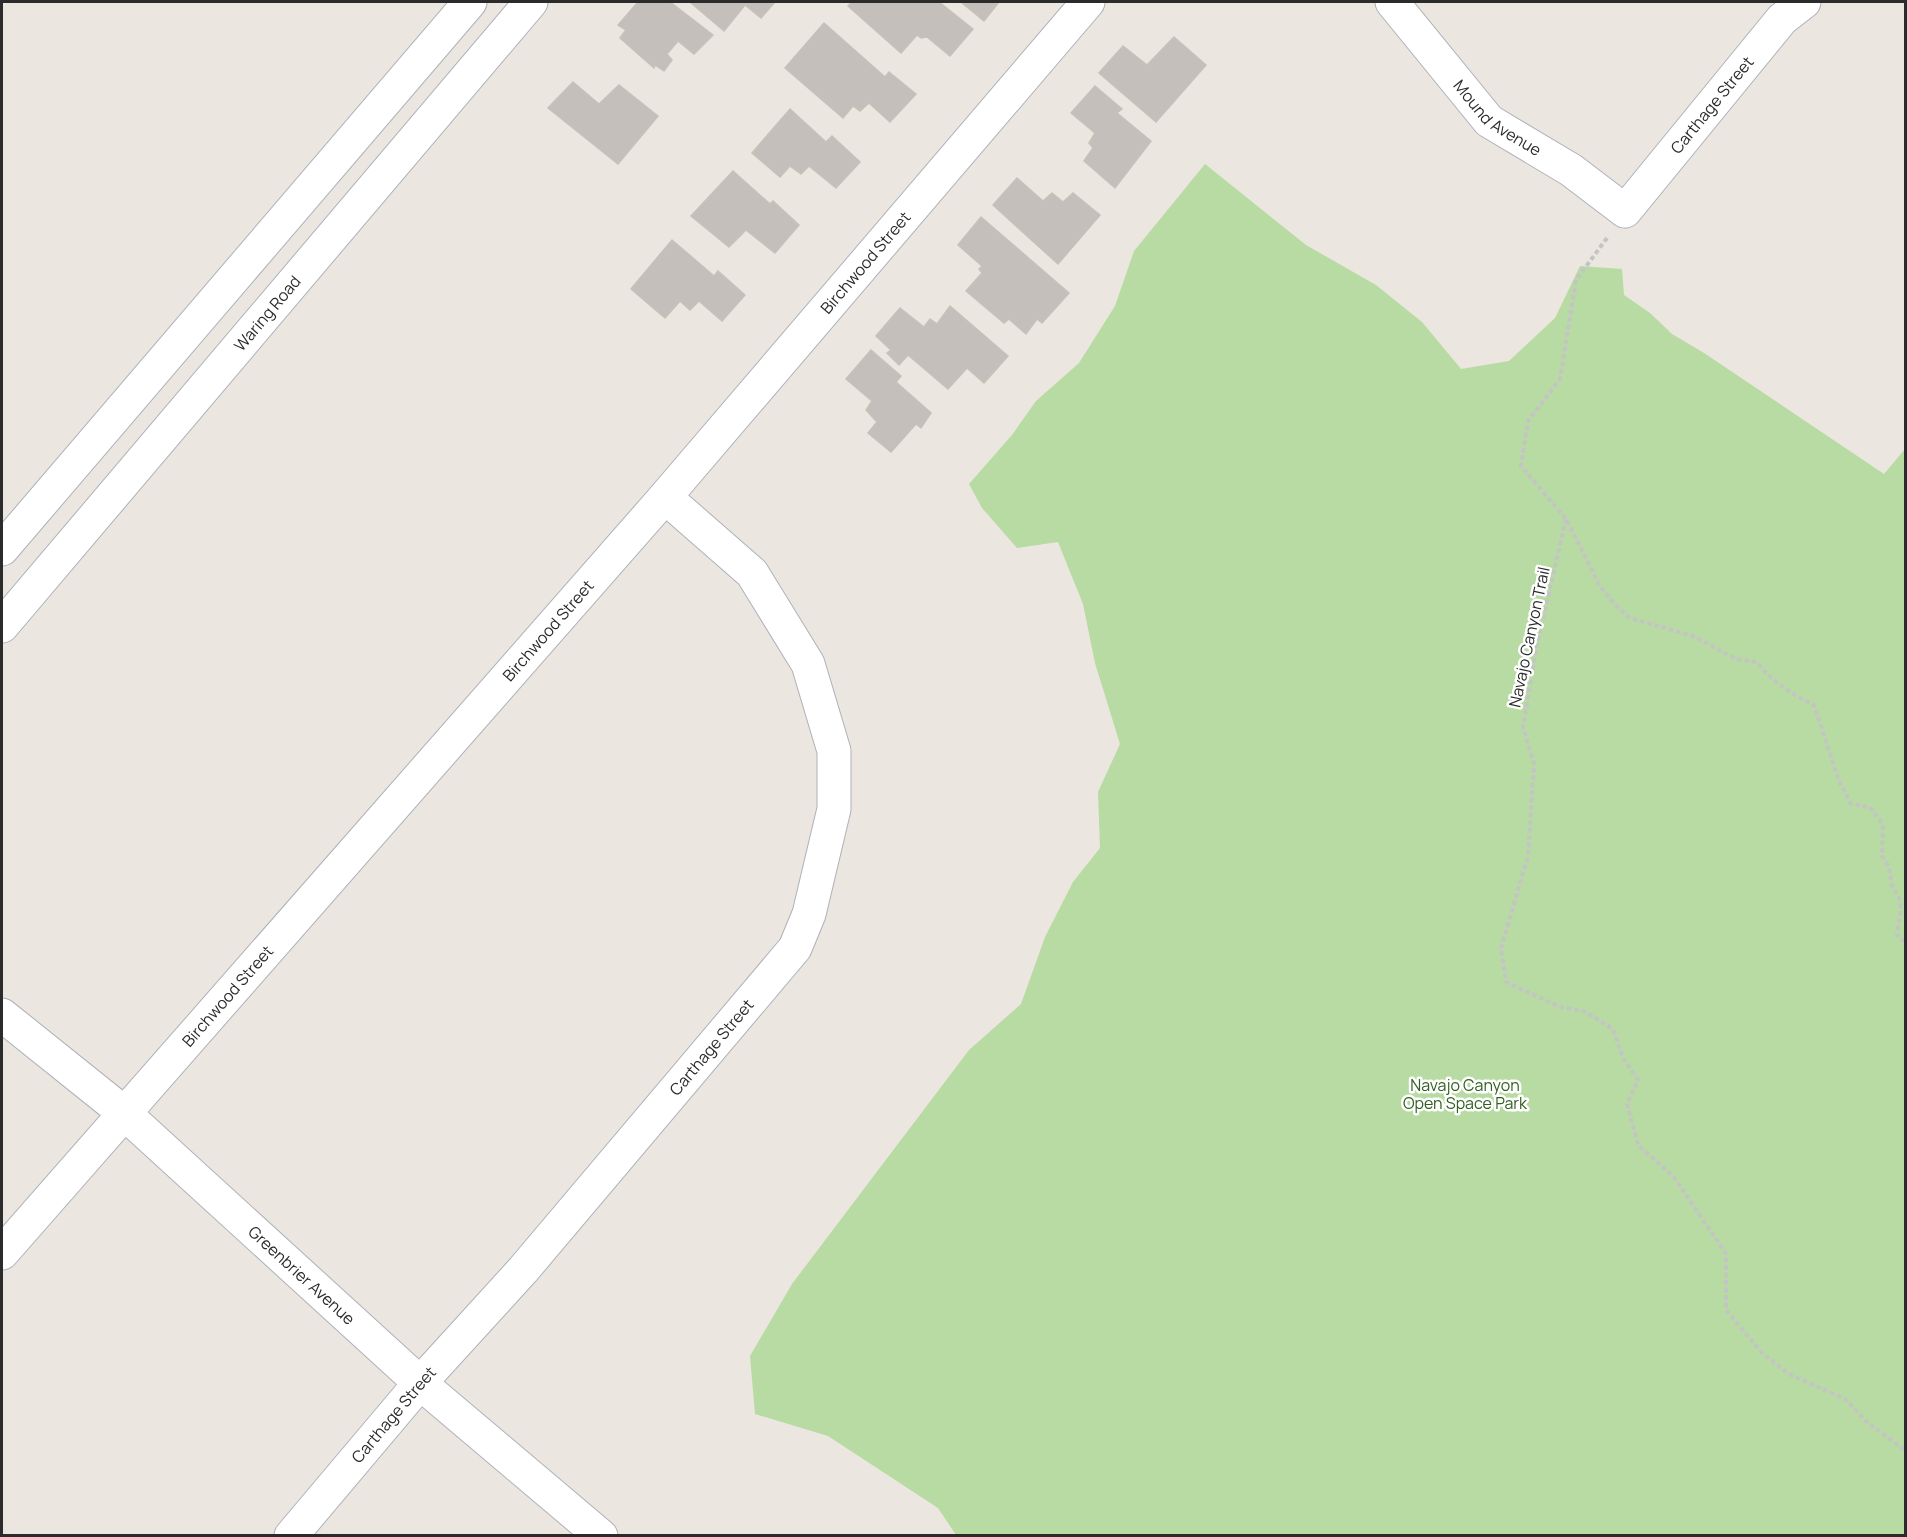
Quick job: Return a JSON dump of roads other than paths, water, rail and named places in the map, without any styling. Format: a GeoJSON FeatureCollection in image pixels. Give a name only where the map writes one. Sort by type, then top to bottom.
{"type":"FeatureCollection","features":[{"type":"Feature","properties":{"kind":"street"},"geometry":{"type":"LineString","coordinates":[[2,549],[470,2]]}},
{"type":"Feature","properties":{"kind":"street","name":"Waring Road"},"geometry":{"type":"LineString","coordinates":[[2,626],[531,2]]}},
{"type":"Feature","properties":{"kind":"street","name":"Birchwood Street"},"geometry":{"type":"LineString","coordinates":[[2,1253],[123,1112],[665,497],[1088,2]]}},
{"type":"Feature","properties":{"kind":"street","name":"Mound Avenue"},"geometry":{"type":"LineString","coordinates":[[1392,2],[1489,121],[1570,170],[1625,211]]}},
{"type":"Feature","properties":{"kind":"street","name":"Carthage Street"},"geometry":{"type":"LineString","coordinates":[[1625,211],[1782,19],[1804,2]]}},
{"type":"Feature","properties":{"kind":"street","name":"Carthage Street"},"geometry":{"type":"LineString","coordinates":[[291,1536],[420,1383],[523,1270],[795,948],[809,914],[834,809],[834,752],[808,664],[752,573],[665,497]]}},
{"type":"Feature","properties":{"kind":"street","name":"Greenbrier Avenue"},"geometry":{"type":"LineString","coordinates":[[2,1015],[123,1112],[420,1383],[602,1536]]}},
{"type":"Feature","properties":{"kind":"park label","name":"Navajo Canyon Open Space Park"},"geometry":{"type":"Point","coordinates":[1465,1094]}}]}
